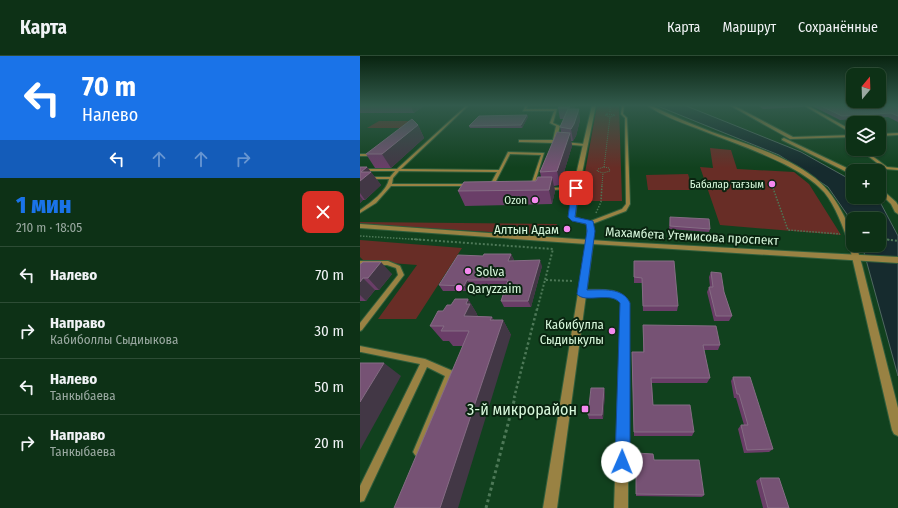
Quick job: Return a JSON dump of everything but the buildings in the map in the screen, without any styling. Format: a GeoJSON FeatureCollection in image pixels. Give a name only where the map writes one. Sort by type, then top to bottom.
{"type":"FeatureCollection","features":[{"type":"Feature","properties":{"kind":"street"},"geometry":{"type":"LineString","coordinates":[[550,508],[590,242],[590,223],[574,219],[572,217],[576,188],[589,126]]}},
{"type":"Feature","properties":{"kind":"street"},"geometry":{"type":"LineString","coordinates":[[694,126],[767,154],[813,180],[823,188],[838,208],[846,226]]}},
{"type":"Feature","properties":{"kind":"street"},"geometry":{"type":"LineString","coordinates":[[770,126],[792,138],[846,136]]}},
{"type":"Feature","properties":{"kind":"street"},"geometry":{"type":"LineString","coordinates":[[886,135],[898,134]]}},
{"type":"Feature","properties":{"kind":"street"},"geometry":{"type":"LineString","coordinates":[[784,139],[846,170]]}},
{"type":"Feature","properties":{"kind":"street"},"geometry":{"type":"LineString","coordinates":[[886,196],[894,204],[898,212]]}},
{"type":"Feature","properties":{"kind":"street","name":"Махамбета Утемисова проспект"},"geometry":{"type":"LineString","coordinates":[[360,226],[590,242],[898,260]]}},
{"type":"Feature","properties":{"kind":"street"},"geometry":{"type":"LineString","coordinates":[[855,252],[898,430]]}},
{"type":"Feature","properties":{"kind":"street"},"geometry":{"type":"LineString","coordinates":[[582,294],[615,294],[623,298],[625,303],[621,508]]}},
{"type":"Feature","properties":{"kind":"lane"},"geometry":{"type":"LineString","coordinates":[[360,212],[374,202],[390,185],[391,178],[446,126]]}},
{"type":"Feature","properties":{"kind":"lane"},"geometry":{"type":"LineString","coordinates":[[554,142],[558,126]]}},
{"type":"Feature","properties":{"kind":"lane"},"geometry":{"type":"LineString","coordinates":[[590,223],[624,210],[628,204],[626,126]]}},
{"type":"Feature","properties":{"kind":"lane"},"geometry":{"type":"LineString","coordinates":[[520,141],[585,145]]}},
{"type":"Feature","properties":{"kind":"lane"},"geometry":{"type":"LineString","coordinates":[[492,185],[509,153],[543,154],[531,189]]}},
{"type":"Feature","properties":{"kind":"lane"},"geometry":{"type":"LineString","coordinates":[[360,155],[382,155]]}},
{"type":"Feature","properties":{"kind":"lane"},"geometry":{"type":"LineString","coordinates":[[870,156],[886,168],[898,169]]}},
{"type":"Feature","properties":{"kind":"lane"},"geometry":{"type":"LineString","coordinates":[[362,170],[370,165]]}},
{"type":"Feature","properties":{"kind":"lane"},"geometry":{"type":"LineString","coordinates":[[362,170],[500,171]]}},
{"type":"Feature","properties":{"kind":"lane"},"geometry":{"type":"LineString","coordinates":[[360,178],[391,178]]}},
{"type":"Feature","properties":{"kind":"lane"},"geometry":{"type":"LineString","coordinates":[[390,185],[477,185]]}},
{"type":"Feature","properties":{"kind":"lane"},"geometry":{"type":"LineString","coordinates":[[484,185],[492,185],[498,190]]}},
{"type":"Feature","properties":{"kind":"lane"},"geometry":{"type":"LineString","coordinates":[[546,189],[576,188]]}},
{"type":"Feature","properties":{"kind":"lane"},"geometry":{"type":"LineString","coordinates":[[525,189],[539,189]]}},
{"type":"Feature","properties":{"kind":"lane"},"geometry":{"type":"LineString","coordinates":[[360,263],[388,263],[398,267],[401,275],[360,328]]}},
{"type":"Feature","properties":{"kind":"lane"},"geometry":{"type":"LineString","coordinates":[[360,348],[425,362],[450,374],[416,459]]}},
{"type":"Feature","properties":{"kind":"lane"},"geometry":{"type":"LineString","coordinates":[[360,497],[425,362]]}},
{"type":"Feature","properties":{"kind":"path"},"geometry":{"type":"LineString","coordinates":[[604,167],[609,126]]}},
{"type":"Feature","properties":{"kind":"path"},"geometry":{"type":"LineString","coordinates":[[604,167],[610,170],[604,173],[597,171],[598,169],[604,167]]}},
{"type":"Feature","properties":{"kind":"path"},"geometry":{"type":"LineString","coordinates":[[590,223],[601,202],[604,173]]}},
{"type":"Feature","properties":{"kind":"path"},"geometry":{"type":"LineString","coordinates":[[773,188],[788,230],[846,235]]}},
{"type":"Feature","properties":{"kind":"path"},"geometry":{"type":"LineString","coordinates":[[360,236],[553,249],[486,508]]}},
{"type":"Feature","properties":{"kind":"path"},"geometry":{"type":"LineString","coordinates":[[886,240],[898,241]]}},
{"type":"Feature","properties":{"kind":"path"},"geometry":{"type":"LineString","coordinates":[[545,280],[584,281]]}},
{"type":"Feature","properties":{"kind":"shaded area"},"geometry":{"type":"Polygon","coordinates":[[[370,126],[408,126],[405,128],[367,128],[370,126]]]}},
{"type":"Feature","properties":{"kind":"shaded area"},"geometry":{"type":"Polygon","coordinates":[[[593,126],[620,126],[622,201],[580,201],[593,126]]]}},
{"type":"Feature","properties":{"kind":"shaded area"},"geometry":{"type":"Polygon","coordinates":[[[710,148],[731,150],[737,169],[794,172],[809,184],[841,235],[720,225],[700,167],[713,168],[710,148]]]}},
{"type":"Feature","properties":{"kind":"shaded area"},"geometry":{"type":"Polygon","coordinates":[[[688,174],[693,190],[648,190],[646,175],[688,174]]]}},
{"type":"Feature","properties":{"kind":"shaded area"},"geometry":{"type":"Polygon","coordinates":[[[360,222],[557,224],[553,236],[360,224],[360,222]]]}},
{"type":"Feature","properties":{"kind":"shaded area"},"geometry":{"type":"Polygon","coordinates":[[[360,240],[462,248],[416,319],[378,319],[417,265],[364,261],[360,257],[360,240]]]}},
{"type":"Feature","properties":{"kind":"water"},"geometry":{"type":"Polygon","coordinates":[[[707,126],[737,126],[801,152],[846,177],[846,204],[881,204],[885,212],[846,213],[828,187],[779,155],[707,126]]]}},
{"type":"Feature","properties":{"kind":"water"},"geometry":{"type":"Polygon","coordinates":[[[886,213],[898,236],[898,376],[864,252],[886,252],[886,213]]]}},
{"type":"Feature","properties":{"kind":"place","name":"Бабалар тағзым"},"geometry":{"type":"Point","coordinates":[772,184]}},
{"type":"Feature","properties":{"kind":"place","name":"Ozon"},"geometry":{"type":"Point","coordinates":[535,200]}},
{"type":"Feature","properties":{"kind":"place","name":"Алтын Адам"},"geometry":{"type":"Point","coordinates":[567,229]}},
{"type":"Feature","properties":{"kind":"place","name":"Solva"},"geometry":{"type":"Point","coordinates":[468,271]}},
{"type":"Feature","properties":{"kind":"place","name":"Qaryzzaim"},"geometry":{"type":"Point","coordinates":[459,288]}},
{"type":"Feature","properties":{"kind":"place","name":"Кабибулла Сыдиыкулы"},"geometry":{"type":"Point","coordinates":[612,331]}},
{"type":"Feature","properties":{"kind":"place","name":"3-й микрорайон"},"geometry":{"type":"Point","coordinates":[585,409]}},
{"type":"Feature","properties":{"kind":"route"},"geometry":{"type":"LineString","coordinates":[[576,188],[572,217],[574,219],[590,223],[591,231],[582,294],[615,294],[623,298],[625,303],[622,462]]}}]}
